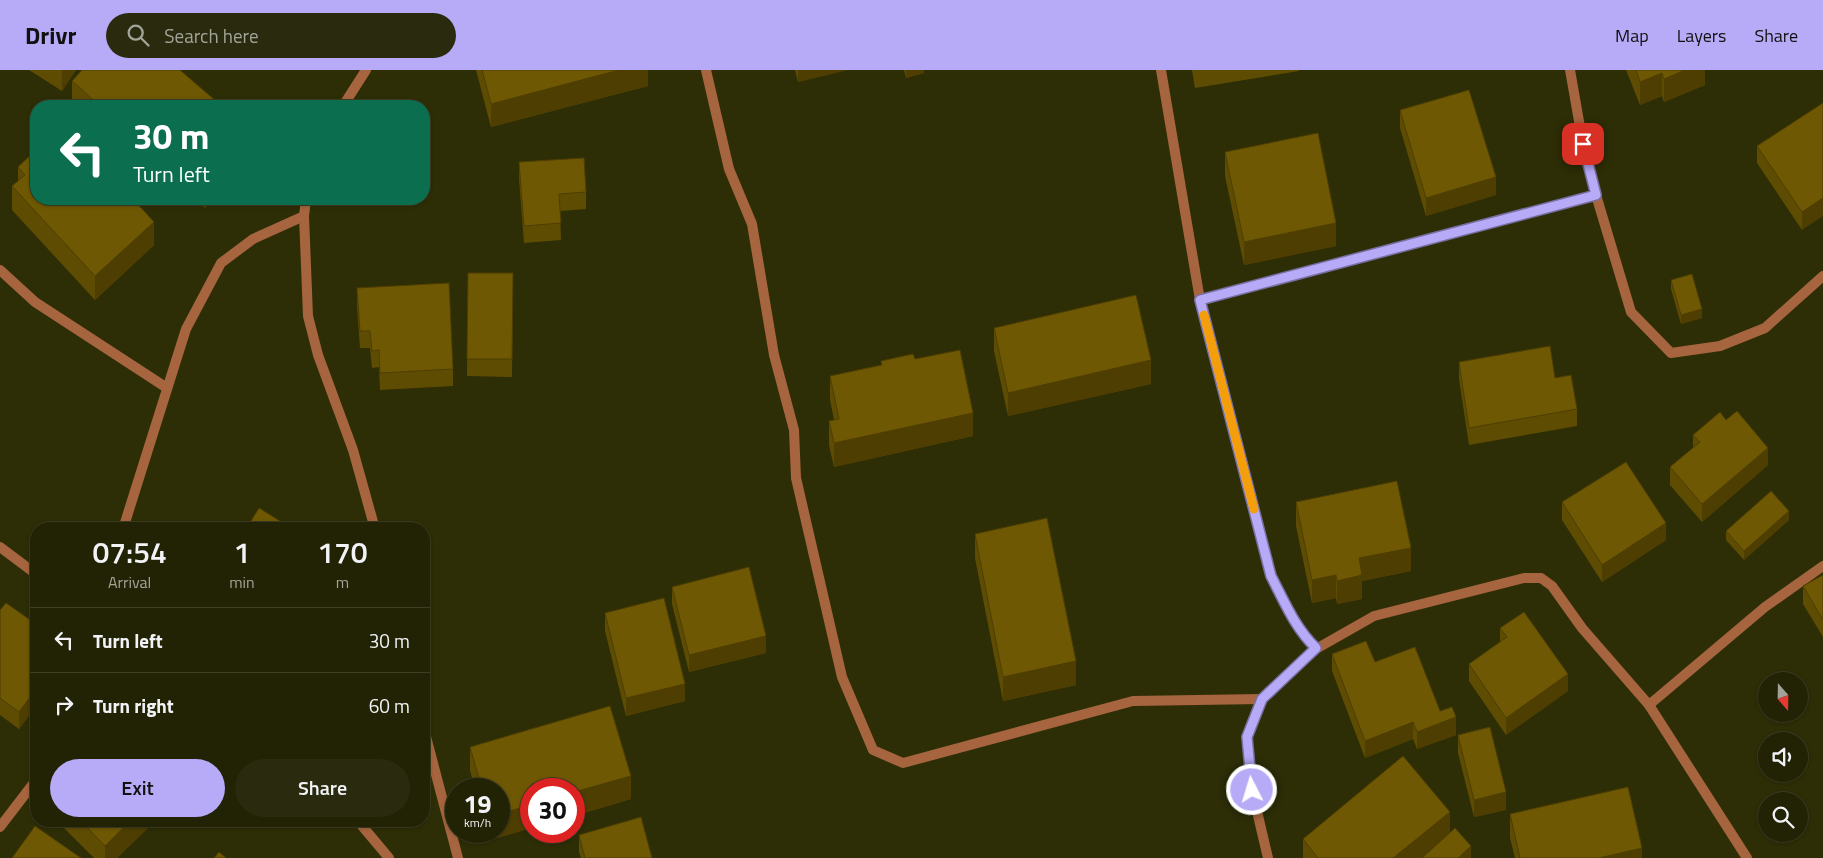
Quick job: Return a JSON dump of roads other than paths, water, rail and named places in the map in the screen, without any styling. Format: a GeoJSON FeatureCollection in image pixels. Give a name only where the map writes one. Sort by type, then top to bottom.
{"type":"FeatureCollection","features":[{"type":"Feature","properties":{"kind":"street"},"geometry":{"type":"LineString","coordinates":[[347,100],[366,70]]}},
{"type":"Feature","properties":{"kind":"street"},"geometry":{"type":"LineString","coordinates":[[706,70],[729,169],[752,224],[774,355],[794,430],[796,478],[842,677],[873,750],[903,763],[1133,701],[1262,699]]}},
{"type":"Feature","properties":{"kind":"street"},"geometry":{"type":"LineString","coordinates":[[1161,70],[1200,300],[1271,576],[1290,615],[1306,638],[1316,648]]}},
{"type":"Feature","properties":{"kind":"street"},"geometry":{"type":"LineString","coordinates":[[1570,70],[1583,144],[1596,195],[1631,312],[1671,353],[1720,346],[1765,328],[1823,276]]}},
{"type":"Feature","properties":{"kind":"street"},"geometry":{"type":"LineString","coordinates":[[1200,300],[1596,195]]}},
{"type":"Feature","properties":{"kind":"street"},"geometry":{"type":"LineString","coordinates":[[305,205],[304,216],[308,316],[318,355],[353,450],[373,522]]}},
{"type":"Feature","properties":{"kind":"street"},"geometry":{"type":"LineString","coordinates":[[124,522],[186,329],[222,263],[253,239],[304,216]]}},
{"type":"Feature","properties":{"kind":"street"},"geometry":{"type":"LineString","coordinates":[[0,270],[35,302],[167,388]]}},
{"type":"Feature","properties":{"kind":"street"},"geometry":{"type":"LineString","coordinates":[[0,547],[30,570]]}},
{"type":"Feature","properties":{"kind":"street"},"geometry":{"type":"LineString","coordinates":[[1649,705],[1765,607],[1823,566]]}},
{"type":"Feature","properties":{"kind":"street"},"geometry":{"type":"LineString","coordinates":[[1268,858],[1252,790],[1247,737],[1262,699],[1316,648],[1374,616],[1524,578],[1541,578],[1552,586],[1582,628],[1649,705],[1747,858]]}},
{"type":"Feature","properties":{"kind":"street"},"geometry":{"type":"LineString","coordinates":[[430,752],[458,858]]}},
{"type":"Feature","properties":{"kind":"street"},"geometry":{"type":"LineString","coordinates":[[0,827],[30,788]]}},
{"type":"Feature","properties":{"kind":"street"},"geometry":{"type":"LineString","coordinates":[[363,827],[389,858]]}}]}
